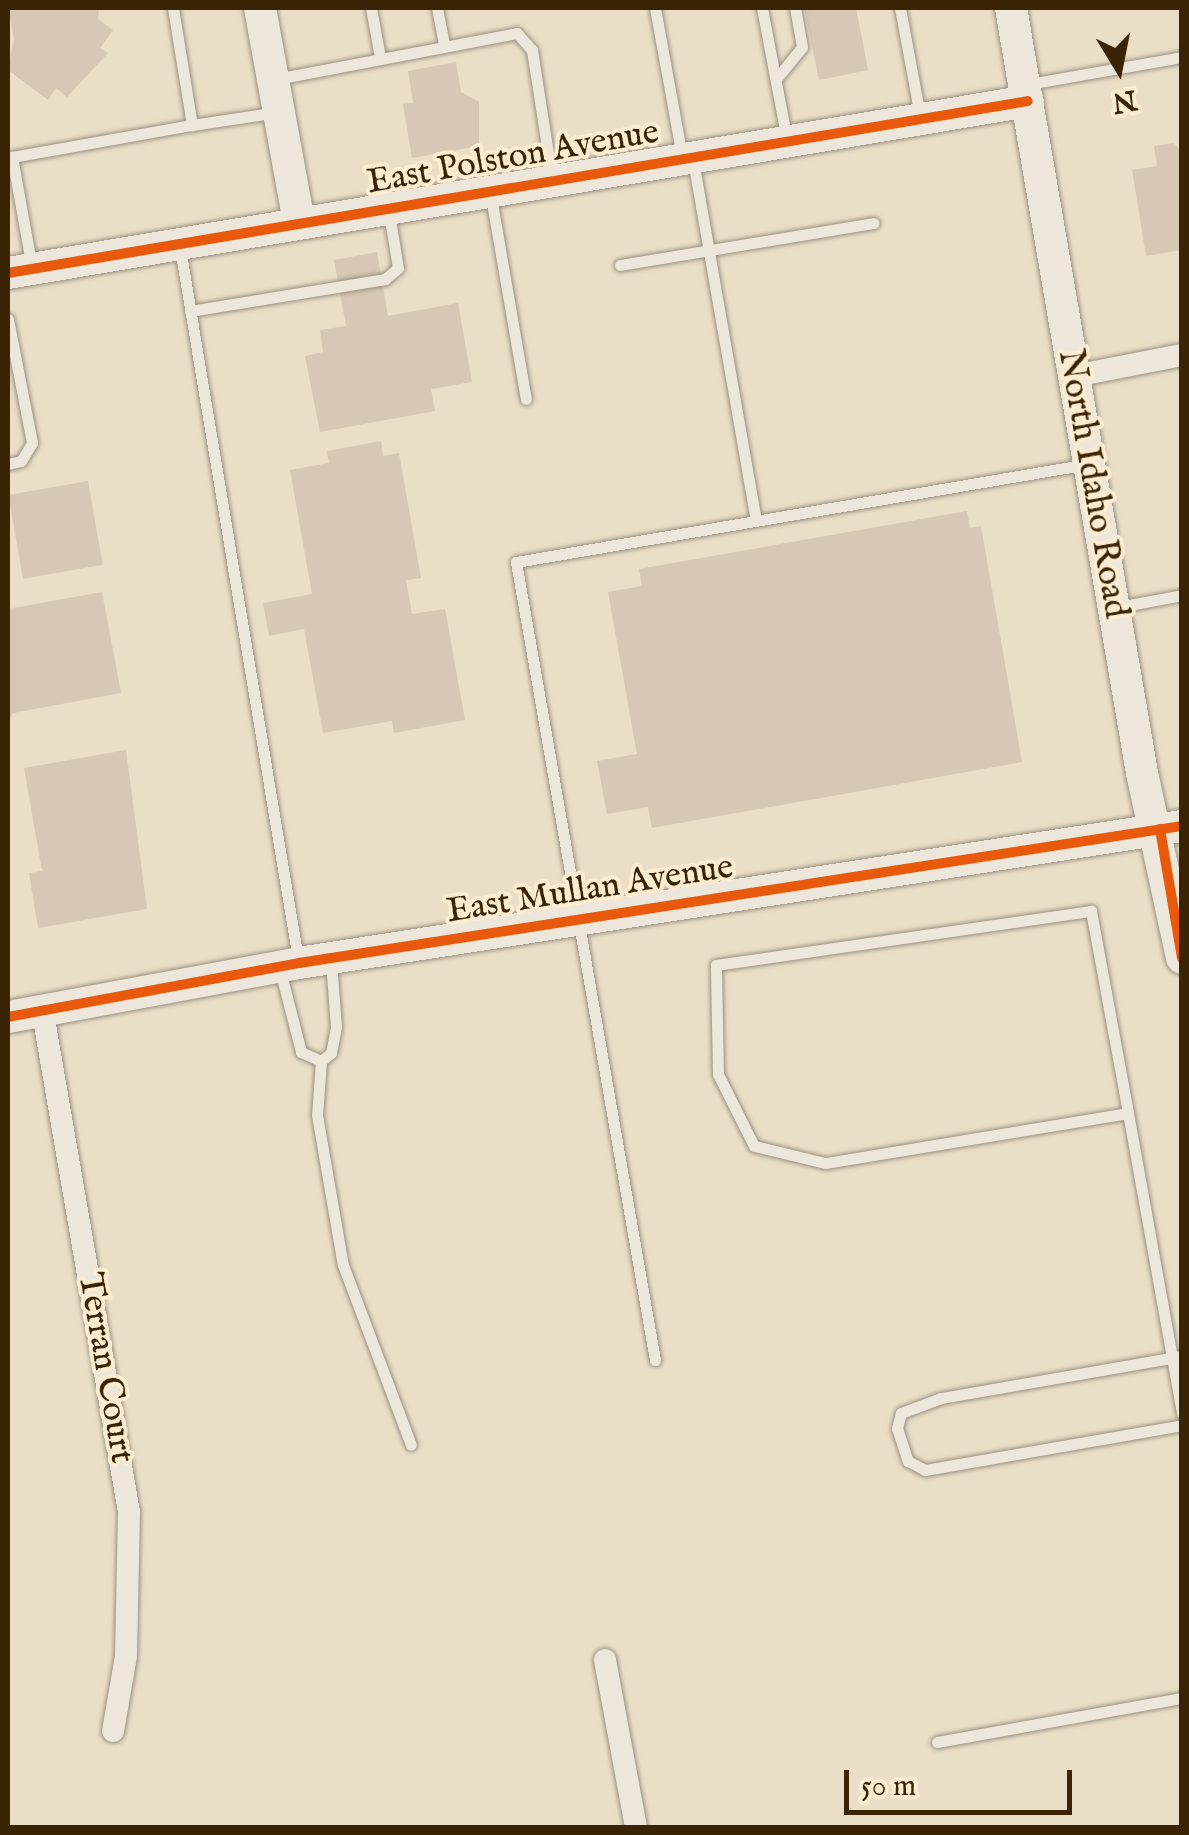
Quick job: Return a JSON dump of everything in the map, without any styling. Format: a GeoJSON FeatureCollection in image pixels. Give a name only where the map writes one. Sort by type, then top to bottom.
{"type":"FeatureCollection","features":[{"type":"Feature","properties":{"kind":"main road"},"geometry":{"type":"LineString","coordinates":[[260,8],[299,223]]}},
{"type":"Feature","properties":{"kind":"main road","name":"North Idaho Road"},"geometry":{"type":"LineString","coordinates":[[1012,8],[1114,608],[1171,827],[1182,958]]}},
{"type":"Feature","properties":{"kind":"main road","name":"East Polston Avenue"},"geometry":{"type":"LineString","coordinates":[[20,271],[921,118],[1027,93]]}},
{"type":"Feature","properties":{"kind":"main road","name":"East Mullan Avenue"},"geometry":{"type":"LineString","coordinates":[[8,1017],[303,962],[1171,827]]}},
{"type":"Feature","properties":{"kind":"street"},"geometry":{"type":"LineString","coordinates":[[1074,376],[1182,356]]}},
{"type":"Feature","properties":{"kind":"street","name":"Terran Court"},"geometry":{"type":"LineString","coordinates":[[42,1008],[128,1512],[126,1656],[113,1731]]}},
{"type":"Feature","properties":{"kind":"street"},"geometry":{"type":"LineString","coordinates":[[605,1660],[636,1828]]}},
{"type":"Feature","properties":{"kind":"lane"},"geometry":{"type":"LineString","coordinates":[[172,8],[192,125]]}},
{"type":"Feature","properties":{"kind":"lane"},"geometry":{"type":"LineString","coordinates":[[371,8],[380,56]]}},
{"type":"Feature","properties":{"kind":"lane"},"geometry":{"type":"LineString","coordinates":[[437,8],[444,43]]}},
{"type":"Feature","properties":{"kind":"lane"},"geometry":{"type":"LineString","coordinates":[[655,8],[709,250],[756,521]]}},
{"type":"Feature","properties":{"kind":"lane"},"geometry":{"type":"LineString","coordinates":[[762,8],[787,140]]}},
{"type":"Feature","properties":{"kind":"lane"},"geometry":{"type":"LineString","coordinates":[[776,79],[802,47],[795,8]]}},
{"type":"Feature","properties":{"kind":"lane"},"geometry":{"type":"LineString","coordinates":[[900,8],[921,118]]}},
{"type":"Feature","properties":{"kind":"lane"},"geometry":{"type":"LineString","coordinates":[[20,271],[12,158],[192,125],[380,56],[487,34],[528,40],[552,179]]}},
{"type":"Feature","properties":{"kind":"lane"},"geometry":{"type":"LineString","coordinates":[[1027,93],[1182,57]]}},
{"type":"Feature","properties":{"kind":"lane"},"geometry":{"type":"LineString","coordinates":[[490,190],[526,399]]}},
{"type":"Feature","properties":{"kind":"lane"},"geometry":{"type":"LineString","coordinates":[[190,311],[385,279],[398,268],[388,207]]}},
{"type":"Feature","properties":{"kind":"lane"},"geometry":{"type":"LineString","coordinates":[[620,265],[874,224]]}},
{"type":"Feature","properties":{"kind":"lane"},"geometry":{"type":"LineString","coordinates":[[180,244],[303,962],[301,1052],[321,1061]]}},
{"type":"Feature","properties":{"kind":"lane"},"geometry":{"type":"LineString","coordinates":[[8,319],[32,443],[22,461],[8,464]]}},
{"type":"Feature","properties":{"kind":"lane"},"geometry":{"type":"LineString","coordinates":[[654,1360],[572,920],[516,562],[1089,464]]}},
{"type":"Feature","properties":{"kind":"lane"},"geometry":{"type":"LineString","coordinates":[[1114,608],[1182,595]]}},
{"type":"Feature","properties":{"kind":"lane"},"geometry":{"type":"LineString","coordinates":[[1128,1113],[825,1163],[754,1146],[718,1074],[716,965],[1091,910],[1176,1357],[1182,1413]]}},
{"type":"Feature","properties":{"kind":"lane"},"geometry":{"type":"LineString","coordinates":[[303,962],[336,1027],[331,1053],[321,1061],[317,1116],[343,1265],[412,1445]]}},
{"type":"Feature","properties":{"kind":"lane"},"geometry":{"type":"LineString","coordinates":[[1176,1357],[916,1405],[901,1414],[898,1443],[908,1461],[925,1470],[1182,1425]]}},
{"type":"Feature","properties":{"kind":"lane"},"geometry":{"type":"LineString","coordinates":[[937,1742],[1182,1698]]}},
{"type":"Feature","properties":{"kind":"building"},"geometry":{"type":"Polygon","coordinates":[[[8,8],[99,8],[98,19],[113,30],[100,48],[108,53],[67,97],[56,88],[48,100],[8,70],[14,38],[8,8]]]}},
{"type":"Feature","properties":{"kind":"building"},"geometry":{"type":"Polygon","coordinates":[[[804,8],[856,8],[868,70],[819,80],[804,8]]]}},
{"type":"Feature","properties":{"kind":"building"},"geometry":{"type":"Polygon","coordinates":[[[456,62],[461,92],[479,102],[479,146],[412,158],[403,104],[413,103],[408,71],[456,62]]]}},
{"type":"Feature","properties":{"kind":"building"},"geometry":{"type":"Polygon","coordinates":[[[1174,143],[1182,153],[1182,250],[1146,256],[1132,170],[1157,166],[1154,146],[1174,143]]]}},
{"type":"Feature","properties":{"kind":"building"},"geometry":{"type":"Polygon","coordinates":[[[377,252],[388,316],[458,303],[472,382],[431,389],[435,411],[320,432],[305,356],[323,352],[320,330],[346,326],[334,260],[377,252]]]}},
{"type":"Feature","properties":{"kind":"building"},"geometry":{"type":"Polygon","coordinates":[[[381,441],[383,456],[399,453],[421,578],[406,580],[412,614],[445,609],[465,720],[394,733],[392,721],[323,733],[304,629],[269,636],[263,603],[312,594],[290,470],[329,463],[327,451],[381,441]]]}},
{"type":"Feature","properties":{"kind":"building"},"geometry":{"type":"Polygon","coordinates":[[[88,481],[103,565],[23,579],[8,495],[88,481]]]}},
{"type":"Feature","properties":{"kind":"building"},"geometry":{"type":"Polygon","coordinates":[[[967,511],[970,528],[981,526],[1022,762],[652,828],[648,807],[607,814],[597,761],[637,754],[608,592],[642,586],[639,569],[967,511]]]}},
{"type":"Feature","properties":{"kind":"building"},"geometry":{"type":"Polygon","coordinates":[[[102,592],[121,693],[13,713],[8,722],[8,609],[102,592]]]}},
{"type":"Feature","properties":{"kind":"building"},"geometry":{"type":"Polygon","coordinates":[[[126,750],[147,909],[38,928],[29,873],[42,871],[24,768],[126,750]]]}},
{"type":"Feature","properties":{"kind":"cycle path"},"geometry":{"type":"LineString","coordinates":[[8,273],[1028,101]]}},
{"type":"Feature","properties":{"kind":"cycle path"},"geometry":{"type":"LineString","coordinates":[[8,1017],[299,963],[1182,826]]}},
{"type":"Feature","properties":{"kind":"cycle path"},"geometry":{"type":"LineString","coordinates":[[1160,829],[1182,958]]}}]}
